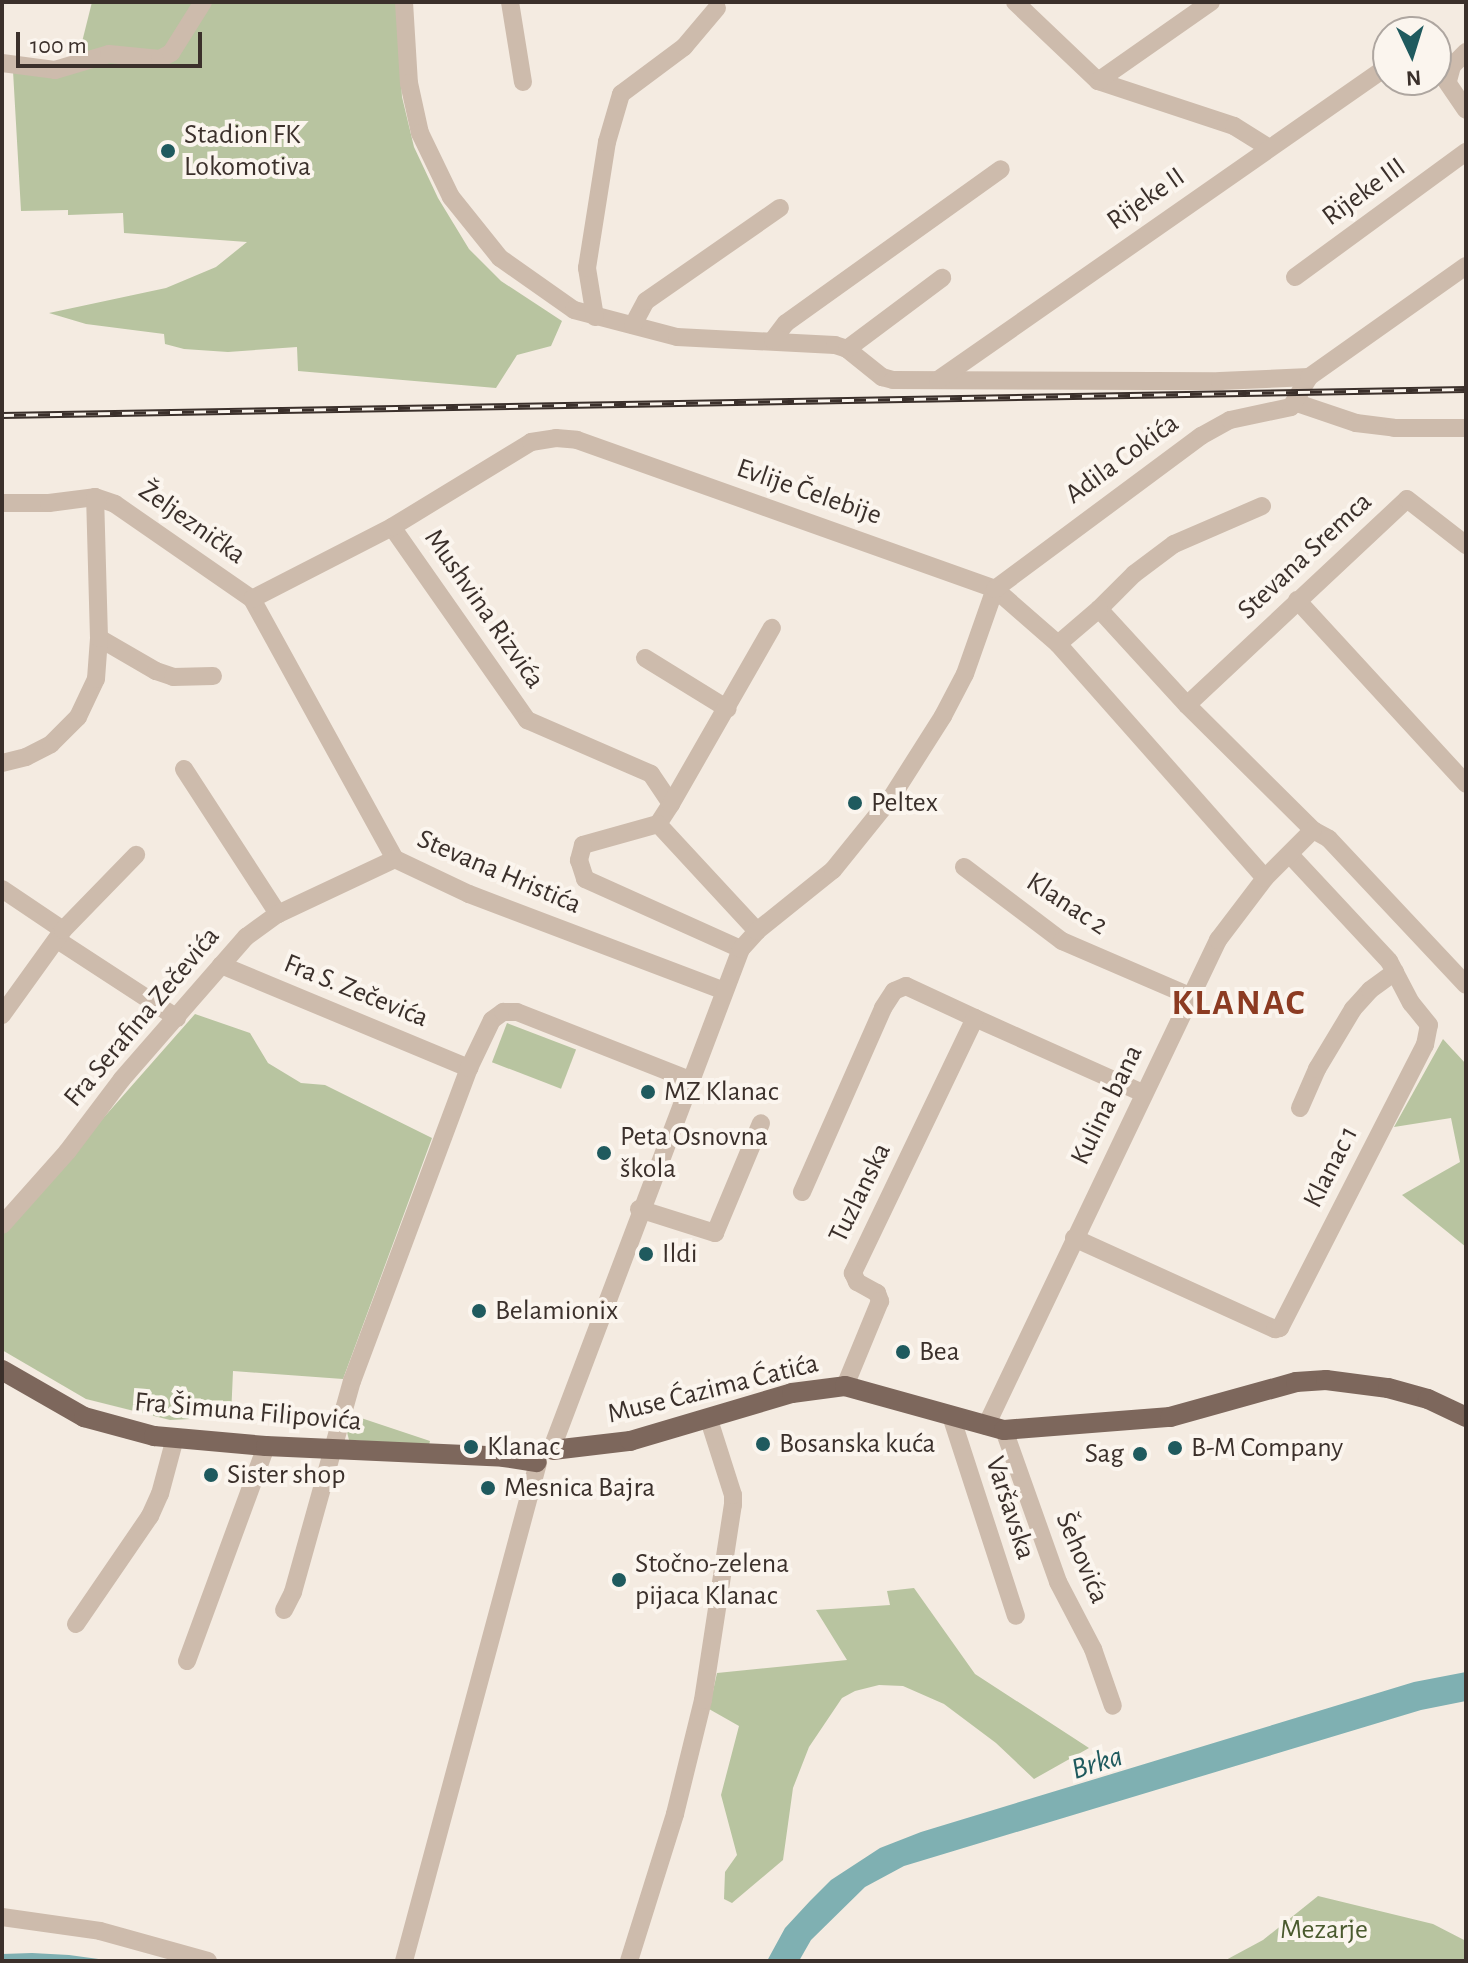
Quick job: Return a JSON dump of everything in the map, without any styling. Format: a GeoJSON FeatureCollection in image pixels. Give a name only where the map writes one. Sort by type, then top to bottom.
{"type":"FeatureCollection","features":[{"type":"Feature","properties":{"kind":"main road","name":"Fra Šimuna Filipovića"},"geometry":{"type":"LineString","coordinates":[[2,1370],[84,1417],[126,1430],[175,1438],[266,1446],[504,1457],[547,1452]]}},
{"type":"Feature","properties":{"kind":"main road","name":"Muse Ćazima Ćatića"},"geometry":{"type":"LineString","coordinates":[[547,1452],[630,1441],[792,1393],[845,1386],[995,1428],[1170,1417],[1296,1382],[1326,1380],[1388,1388],[1438,1402],[1466,1417]]}},
{"type":"Feature","properties":{"kind":"street"},"geometry":{"type":"LineString","coordinates":[[2,63],[55,70],[109,54],[160,59],[171,53],[203,2]]}},
{"type":"Feature","properties":{"kind":"street"},"geometry":{"type":"LineString","coordinates":[[404,2],[409,83],[420,133],[451,197],[500,258],[566,304],[595,317],[677,337],[773,340],[847,349],[882,377],[1220,381],[1309,377]]}},
{"type":"Feature","properties":{"kind":"street"},"geometry":{"type":"LineString","coordinates":[[510,2],[523,82]]}},
{"type":"Feature","properties":{"kind":"street"},"geometry":{"type":"LineString","coordinates":[[1015,2],[1098,81],[1220,121],[1267,147]]}},
{"type":"Feature","properties":{"kind":"street"},"geometry":{"type":"LineString","coordinates":[[1098,81],[1211,2]]}},
{"type":"Feature","properties":{"kind":"street"},"geometry":{"type":"LineString","coordinates":[[595,317],[587,268],[607,142],[621,94],[684,47],[717,8]]}},
{"type":"Feature","properties":{"kind":"street","name":"Rijeke II"},"geometry":{"type":"LineString","coordinates":[[938,380],[1267,147],[1372,77]]}},
{"type":"Feature","properties":{"kind":"street"},"geometry":{"type":"LineString","coordinates":[[1452,88],[1466,110]]}},
{"type":"Feature","properties":{"kind":"street","name":"Rijeke III"},"geometry":{"type":"LineString","coordinates":[[1295,277],[1466,152]]}},
{"type":"Feature","properties":{"kind":"street"},"geometry":{"type":"LineString","coordinates":[[773,340],[786,323],[1001,169]]}},
{"type":"Feature","properties":{"kind":"street"},"geometry":{"type":"LineString","coordinates":[[633,325],[646,301],[780,208]]}},
{"type":"Feature","properties":{"kind":"street"},"geometry":{"type":"LineString","coordinates":[[1466,266],[1309,377],[1297,403],[1356,423],[1394,428],[1466,428]]}},
{"type":"Feature","properties":{"kind":"street"},"geometry":{"type":"LineString","coordinates":[[847,349],[942,278]]}},
{"type":"Feature","properties":{"kind":"street","name":"Adila Cokića"},"geometry":{"type":"LineString","coordinates":[[995,589],[1201,436],[1230,420],[1285,410],[1297,403]]}},
{"type":"Feature","properties":{"kind":"street","name":"Evlije Čelebije"},"geometry":{"type":"LineString","coordinates":[[252,599],[392,527],[531,442],[556,438],[577,440],[995,589],[1058,644],[1265,878]]}},
{"type":"Feature","properties":{"kind":"street"},"geometry":{"type":"LineString","coordinates":[[2,763],[26,757],[51,744],[78,717],[96,679],[99,638],[95,497]]}},
{"type":"Feature","properties":{"kind":"street","name":"Željeznička"},"geometry":{"type":"LineString","coordinates":[[2,503],[95,497],[115,504],[252,599]]}},
{"type":"Feature","properties":{"kind":"street","name":"Stevana Sremca"},"geometry":{"type":"LineString","coordinates":[[1187,705],[1407,499],[1466,545]]}},
{"type":"Feature","properties":{"kind":"street"},"geometry":{"type":"LineString","coordinates":[[1058,644],[1134,574],[1174,544],[1262,506]]}},
{"type":"Feature","properties":{"kind":"street","name":"Mushvina Rizvića"},"geometry":{"type":"LineString","coordinates":[[392,527],[527,720],[651,774],[671,804]]}},
{"type":"Feature","properties":{"kind":"street"},"geometry":{"type":"LineString","coordinates":[[404,1961],[547,1452],[741,949],[757,931],[833,870],[891,798],[943,716],[965,674],[995,589]]}},
{"type":"Feature","properties":{"kind":"street","name":"Stevana Hristića"},"geometry":{"type":"LineString","coordinates":[[252,599],[395,859],[469,894],[724,991]]}},
{"type":"Feature","properties":{"kind":"street"},"geometry":{"type":"LineString","coordinates":[[1297,600],[1466,784]]}},
{"type":"Feature","properties":{"kind":"street"},"geometry":{"type":"LineString","coordinates":[[1099,609],[1187,705],[1313,830],[1329,839],[1466,985]]}},
{"type":"Feature","properties":{"kind":"street"},"geometry":{"type":"LineString","coordinates":[[741,949],[585,879],[579,860],[583,845],[658,824],[728,709],[772,628]]}},
{"type":"Feature","properties":{"kind":"street"},"geometry":{"type":"LineString","coordinates":[[99,638],[156,671],[173,677],[213,676]]}},
{"type":"Feature","properties":{"kind":"street"},"geometry":{"type":"LineString","coordinates":[[645,658],[728,709]]}},
{"type":"Feature","properties":{"kind":"street"},"geometry":{"type":"LineString","coordinates":[[184,769],[278,914]]}},
{"type":"Feature","properties":{"kind":"street"},"geometry":{"type":"LineString","coordinates":[[658,824],[757,931]]}},
{"type":"Feature","properties":{"kind":"street","name":"Kulina bana"},"geometry":{"type":"LineString","coordinates":[[995,1428],[1074,1238],[1218,940],[1265,878],[1291,856],[1313,830]]}},
{"type":"Feature","properties":{"kind":"street"},"geometry":{"type":"LineString","coordinates":[[2,1015],[61,935],[136,855]]}},
{"type":"Feature","properties":{"kind":"street","name":"Klanac 1"},"geometry":{"type":"LineString","coordinates":[[1074,1238],[1275,1329],[1280,1328],[1425,1045],[1427,1020],[1411,1003],[1395,972],[1291,856]]}},
{"type":"Feature","properties":{"kind":"street","name":"Fra Serafina Zečevića"},"geometry":{"type":"LineString","coordinates":[[2,1225],[67,1152],[122,1079],[246,937],[278,914],[395,859]]}},
{"type":"Feature","properties":{"kind":"street","name":"Klanac 2"},"geometry":{"type":"LineString","coordinates":[[964,867],[1062,941],[1190,996]]}},
{"type":"Feature","properties":{"kind":"street"},"geometry":{"type":"LineString","coordinates":[[2,889],[177,1018]]}},
{"type":"Feature","properties":{"kind":"street","name":"Fra S. Zečevića"},"geometry":{"type":"LineString","coordinates":[[221,965],[469,1068]]}},
{"type":"Feature","properties":{"kind":"street"},"geometry":{"type":"LineString","coordinates":[[1300,1108],[1317,1069],[1353,1009],[1370,990],[1395,972]]}},
{"type":"Feature","properties":{"kind":"street","name":"Tuzlanska"},"geometry":{"type":"LineString","coordinates":[[802,1192],[883,1008],[894,991],[906,986],[1143,1093]]}},
{"type":"Feature","properties":{"kind":"street"},"geometry":{"type":"LineString","coordinates":[[284,1610],[293,1592],[331,1449],[357,1366],[469,1068],[497,1014],[517,1012],[690,1080]]}},
{"type":"Feature","properties":{"kind":"street","name":"Tuzlanska"},"geometry":{"type":"LineString","coordinates":[[845,1386],[880,1301],[877,1293],[857,1282],[853,1273],[975,1018]]}},
{"type":"Feature","properties":{"kind":"street"},"geometry":{"type":"LineString","coordinates":[[639,1209],[715,1233],[761,1123]]}},
{"type":"Feature","properties":{"kind":"street","name":"Varšavska"},"geometry":{"type":"LineString","coordinates":[[951,1416],[1016,1616]]}},
{"type":"Feature","properties":{"kind":"street"},"geometry":{"type":"LineString","coordinates":[[629,1961],[675,1814],[703,1700],[733,1505],[733,1495],[709,1420]]}},
{"type":"Feature","properties":{"kind":"street","name":"Šehovića"},"geometry":{"type":"LineString","coordinates":[[995,1428],[1058,1582],[1093,1649],[1113,1706]]}},
{"type":"Feature","properties":{"kind":"street"},"geometry":{"type":"LineString","coordinates":[[76,1624],[150,1516],[160,1494],[175,1438]]}},
{"type":"Feature","properties":{"kind":"street"},"geometry":{"type":"LineString","coordinates":[[187,1661],[266,1446]]}},
{"type":"Feature","properties":{"kind":"street"},"geometry":{"type":"LineString","coordinates":[[414,1961],[547,1452]]}},
{"type":"Feature","properties":{"kind":"street"},"geometry":{"type":"LineString","coordinates":[[2,1917],[100,1931],[208,1961]]}},
{"type":"Feature","properties":{"kind":"green space"},"geometry":{"type":"Polygon","coordinates":[[[92,2],[396,2],[402,97],[414,147],[438,198],[469,249],[501,281],[562,321],[551,346],[517,355],[496,388],[298,371],[297,347],[228,352],[184,349],[165,344],[164,334],[86,324],[49,313],[166,288],[216,267],[247,242],[124,233],[123,213],[68,215],[68,210],[21,211],[13,71],[75,70],[92,2]]]}},
{"type":"Feature","properties":{"kind":"green space"},"geometry":{"type":"Polygon","coordinates":[[[195,1014],[250,1033],[268,1063],[301,1083],[325,1085],[432,1138],[343,1379],[233,1371],[231,1417],[170,1420],[86,1399],[2,1350],[2,1233],[195,1014]]]}},
{"type":"Feature","properties":{"kind":"green space"},"geometry":{"type":"Polygon","coordinates":[[[507,1023],[576,1050],[561,1089],[492,1062],[507,1023]]]}},
{"type":"Feature","properties":{"kind":"green space"},"geometry":{"type":"Polygon","coordinates":[[[1443,1039],[1466,1064],[1466,1247],[1402,1195],[1460,1162],[1451,1118],[1394,1127],[1443,1039]]]}},
{"type":"Feature","properties":{"kind":"green space"},"geometry":{"type":"Polygon","coordinates":[[[349,1414],[430,1441],[429,1445],[349,1440],[346,1428],[349,1414]]]}},
{"type":"Feature","properties":{"kind":"green space"},"geometry":{"type":"Polygon","coordinates":[[[914,1588],[975,1674],[1089,1748],[1034,1779],[996,1743],[944,1704],[903,1686],[879,1685],[855,1691],[842,1698],[809,1747],[793,1788],[783,1860],[732,1903],[724,1899],[725,1872],[737,1855],[721,1795],[739,1726],[709,1709],[717,1673],[847,1660],[816,1610],[890,1605],[887,1591],[914,1588]]]}},
{"type":"Feature","properties":{"kind":"green space","name":"Mezarje"},"geometry":{"type":"Polygon","coordinates":[[[1318,1896],[1433,1924],[1466,1941],[1466,1961],[1224,1961],[1263,1940],[1318,1896]]]}},
{"type":"Feature","properties":{"kind":"water"},"geometry":{"type":"Polygon","coordinates":[[[1466,1672],[1466,1701],[1421,1710],[904,1866],[865,1887],[811,1940],[799,1961],[767,1961],[785,1928],[831,1880],[880,1848],[921,1832],[1414,1682],[1466,1672]]]}},
{"type":"Feature","properties":{"kind":"water"},"geometry":{"type":"Polygon","coordinates":[[[32,1953],[113,1961],[2,1961],[2,1954],[32,1953]]]}},
{"type":"Feature","properties":{"kind":"railway"},"geometry":{"type":"LineString","coordinates":[[2,415],[1466,389]]}},
{"type":"Feature","properties":{"kind":"place","name":"Stadion FK Lokomotiva"},"geometry":{"type":"Point","coordinates":[168,151]}},
{"type":"Feature","properties":{"kind":"place","name":"Peltex"},"geometry":{"type":"Point","coordinates":[855,803]}},
{"type":"Feature","properties":{"kind":"place","name":"MZ Klanac"},"geometry":{"type":"Point","coordinates":[648,1092]}},
{"type":"Feature","properties":{"kind":"place","name":"Peta Osnovna škola"},"geometry":{"type":"Point","coordinates":[604,1153]}},
{"type":"Feature","properties":{"kind":"place","name":"Ildi"},"geometry":{"type":"Point","coordinates":[646,1254]}},
{"type":"Feature","properties":{"kind":"place","name":"Belamionix"},"geometry":{"type":"Point","coordinates":[479,1311]}},
{"type":"Feature","properties":{"kind":"place","name":"Bea"},"geometry":{"type":"Point","coordinates":[903,1352]}},
{"type":"Feature","properties":{"kind":"place","name":"Bosanska kuća"},"geometry":{"type":"Point","coordinates":[763,1444]}},
{"type":"Feature","properties":{"kind":"place","name":"Klanac"},"geometry":{"type":"Point","coordinates":[471,1447]}},
{"type":"Feature","properties":{"kind":"place","name":"B-M Company"},"geometry":{"type":"Point","coordinates":[1175,1448]}},
{"type":"Feature","properties":{"kind":"place","name":"Sag"},"geometry":{"type":"Point","coordinates":[1140,1454]}},
{"type":"Feature","properties":{"kind":"place","name":"Sister shop"},"geometry":{"type":"Point","coordinates":[211,1475]}},
{"type":"Feature","properties":{"kind":"place","name":"Mesnica Bajra"},"geometry":{"type":"Point","coordinates":[488,1488]}},
{"type":"Feature","properties":{"kind":"place","name":"Stočno-zelena pijaca Klanac"},"geometry":{"type":"Point","coordinates":[619,1580]}},
{"type":"Feature","properties":{"kind":"district","name":"KLANAC"},"geometry":{"type":"Point","coordinates":[1239,1004]}},
{"type":"Feature","properties":{"kind":"water label","name":"Brka"},"geometry":{"type":"Point","coordinates":[1097,1763]}}]}
